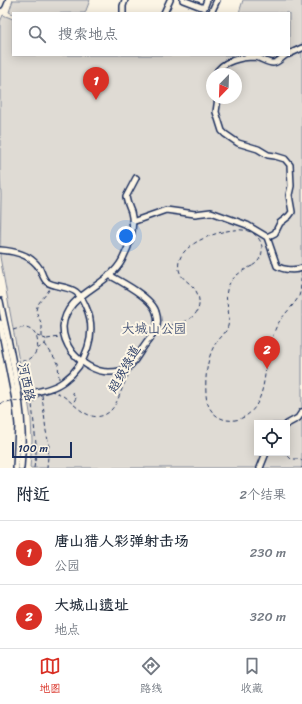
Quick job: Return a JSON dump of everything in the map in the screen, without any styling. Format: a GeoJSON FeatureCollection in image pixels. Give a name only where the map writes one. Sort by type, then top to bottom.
{"type":"FeatureCollection","features":[{"type":"Feature","properties":{"kind":"street"},"geometry":{"type":"LineString","coordinates":[[0,5],[2,0]]}},
{"type":"Feature","properties":{"kind":"street"},"geometry":{"type":"LineString","coordinates":[[123,12],[125,0]]}},
{"type":"Feature","properties":{"kind":"street"},"geometry":{"type":"LineString","coordinates":[[164,12],[170,0]]}},
{"type":"Feature","properties":{"kind":"street"},"geometry":{"type":"LineString","coordinates":[[183,0],[204,8],[207,0],[216,2],[211,12]]}},
{"type":"Feature","properties":{"kind":"street"},"geometry":{"type":"LineString","coordinates":[[290,53],[302,48]]}},
{"type":"Feature","properties":{"kind":"street"},"geometry":{"type":"LineString","coordinates":[[219,68],[232,60],[255,57],[272,63],[285,56]]}},
{"type":"Feature","properties":{"kind":"street"},"geometry":{"type":"LineString","coordinates":[[217,104],[216,112],[222,131],[225,134],[238,143],[258,149],[268,155],[285,159],[290,165],[291,186],[289,194],[292,212],[290,216],[280,223],[275,233],[267,237]]}},
{"type":"Feature","properties":{"kind":"street"},"geometry":{"type":"LineString","coordinates":[[109,275],[121,281],[145,298],[156,312],[158,321],[156,330],[144,345],[136,360],[128,367],[120,371],[100,371],[85,364],[76,356],[70,349],[64,336],[64,321],[66,312],[87,291],[115,270],[124,258],[130,243],[132,232],[131,211],[126,197],[136,178]]}},
{"type":"Feature","properties":{"kind":"street"},"geometry":{"type":"LineString","coordinates":[[132,222],[166,210],[195,214],[211,212],[247,225],[267,237],[277,266],[280,269],[299,270],[302,268]]}},
{"type":"Feature","properties":{"kind":"street"},"geometry":{"type":"LineString","coordinates":[[0,250],[18,253],[30,259],[39,267],[48,283],[76,292],[83,300],[92,326],[87,351],[81,363],[64,381],[53,388],[27,394]]}},
{"type":"Feature","properties":{"kind":"street","name":"河西路"},"geometry":{"type":"LineString","coordinates":[[0,301],[21,408],[23,432],[21,468]]}},
{"type":"Feature","properties":{"kind":"street","name":"河西路"},"geometry":{"type":"LineString","coordinates":[[0,323],[16,405],[18,432],[16,468]]}},
{"type":"Feature","properties":{"kind":"street"},"geometry":{"type":"LineString","coordinates":[[290,422],[298,418],[302,412]]}},
{"type":"Feature","properties":{"kind":"street"},"geometry":{"type":"LineString","coordinates":[[260,468],[265,456]]}},
{"type":"Feature","properties":{"kind":"path","name":"超级绿道"},"geometry":{"type":"LineString","coordinates":[[32,404],[41,394],[52,392],[62,395],[90,416],[99,416],[108,413],[113,407],[126,379],[150,341],[164,329],[187,321],[195,315],[199,307],[198,296],[193,288],[181,276],[180,260],[184,251],[207,237],[236,230],[247,230],[257,236],[262,247],[262,251],[256,263],[239,272],[231,280],[226,296],[229,323],[225,333],[211,353],[206,386],[206,400],[212,411],[219,418],[234,420],[246,415],[255,407],[261,396],[271,342],[277,325],[299,296],[302,272]]}},
{"type":"Feature","properties":{"kind":"path"},"geometry":{"type":"LineString","coordinates":[[42,337],[42,325],[36,311],[39,301],[48,292],[52,284]]}},
{"type":"Feature","properties":{"kind":"path"},"geometry":{"type":"LineString","coordinates":[[13,330],[25,328],[32,330],[38,343],[37,349],[31,358],[19,361]]}},
{"type":"Feature","properties":{"kind":"path"},"geometry":{"type":"LineString","coordinates":[[36,336],[46,339],[64,336]]}},
{"type":"Feature","properties":{"kind":"path"},"geometry":{"type":"LineString","coordinates":[[46,339],[45,344],[58,363],[59,376],[57,385]]}},
{"type":"Feature","properties":{"kind":"path"},"geometry":{"type":"LineString","coordinates":[[37,349],[45,344]]}},
{"type":"Feature","properties":{"kind":"path"},"geometry":{"type":"LineString","coordinates":[[41,390],[49,445],[47,468]]}},
{"type":"Feature","properties":{"kind":"path"},"geometry":{"type":"LineString","coordinates":[[72,392],[76,398],[73,403]]}},
{"type":"Feature","properties":{"kind":"path"},"geometry":{"type":"LineString","coordinates":[[0,404],[13,400],[26,401],[32,404],[36,444],[34,468]]}},
{"type":"Feature","properties":{"kind":"path"},"geometry":{"type":"LineString","coordinates":[[288,456],[291,459],[302,461]]}},
{"type":"Feature","properties":{"kind":"green space"},"geometry":{"type":"Polygon","coordinates":[[[13,0],[90,0],[85,12],[12,12],[12,14],[9,12],[13,0]]]}},
{"type":"Feature","properties":{"kind":"green space","name":"大城山公园"},"geometry":{"type":"Polygon","coordinates":[[[243,0],[302,0],[302,468],[30,468],[32,440],[31,419],[0,257],[0,22],[3,15],[12,19],[12,56],[290,56],[290,12],[239,12],[243,0]]]}},
{"type":"Feature","properties":{"kind":"place","name":"唐山猎人彩弹射击场"},"geometry":{"type":"Point","coordinates":[96,100]}},
{"type":"Feature","properties":{"kind":"place","name":"大城山遗址"},"geometry":{"type":"Point","coordinates":[267,369]}}]}
